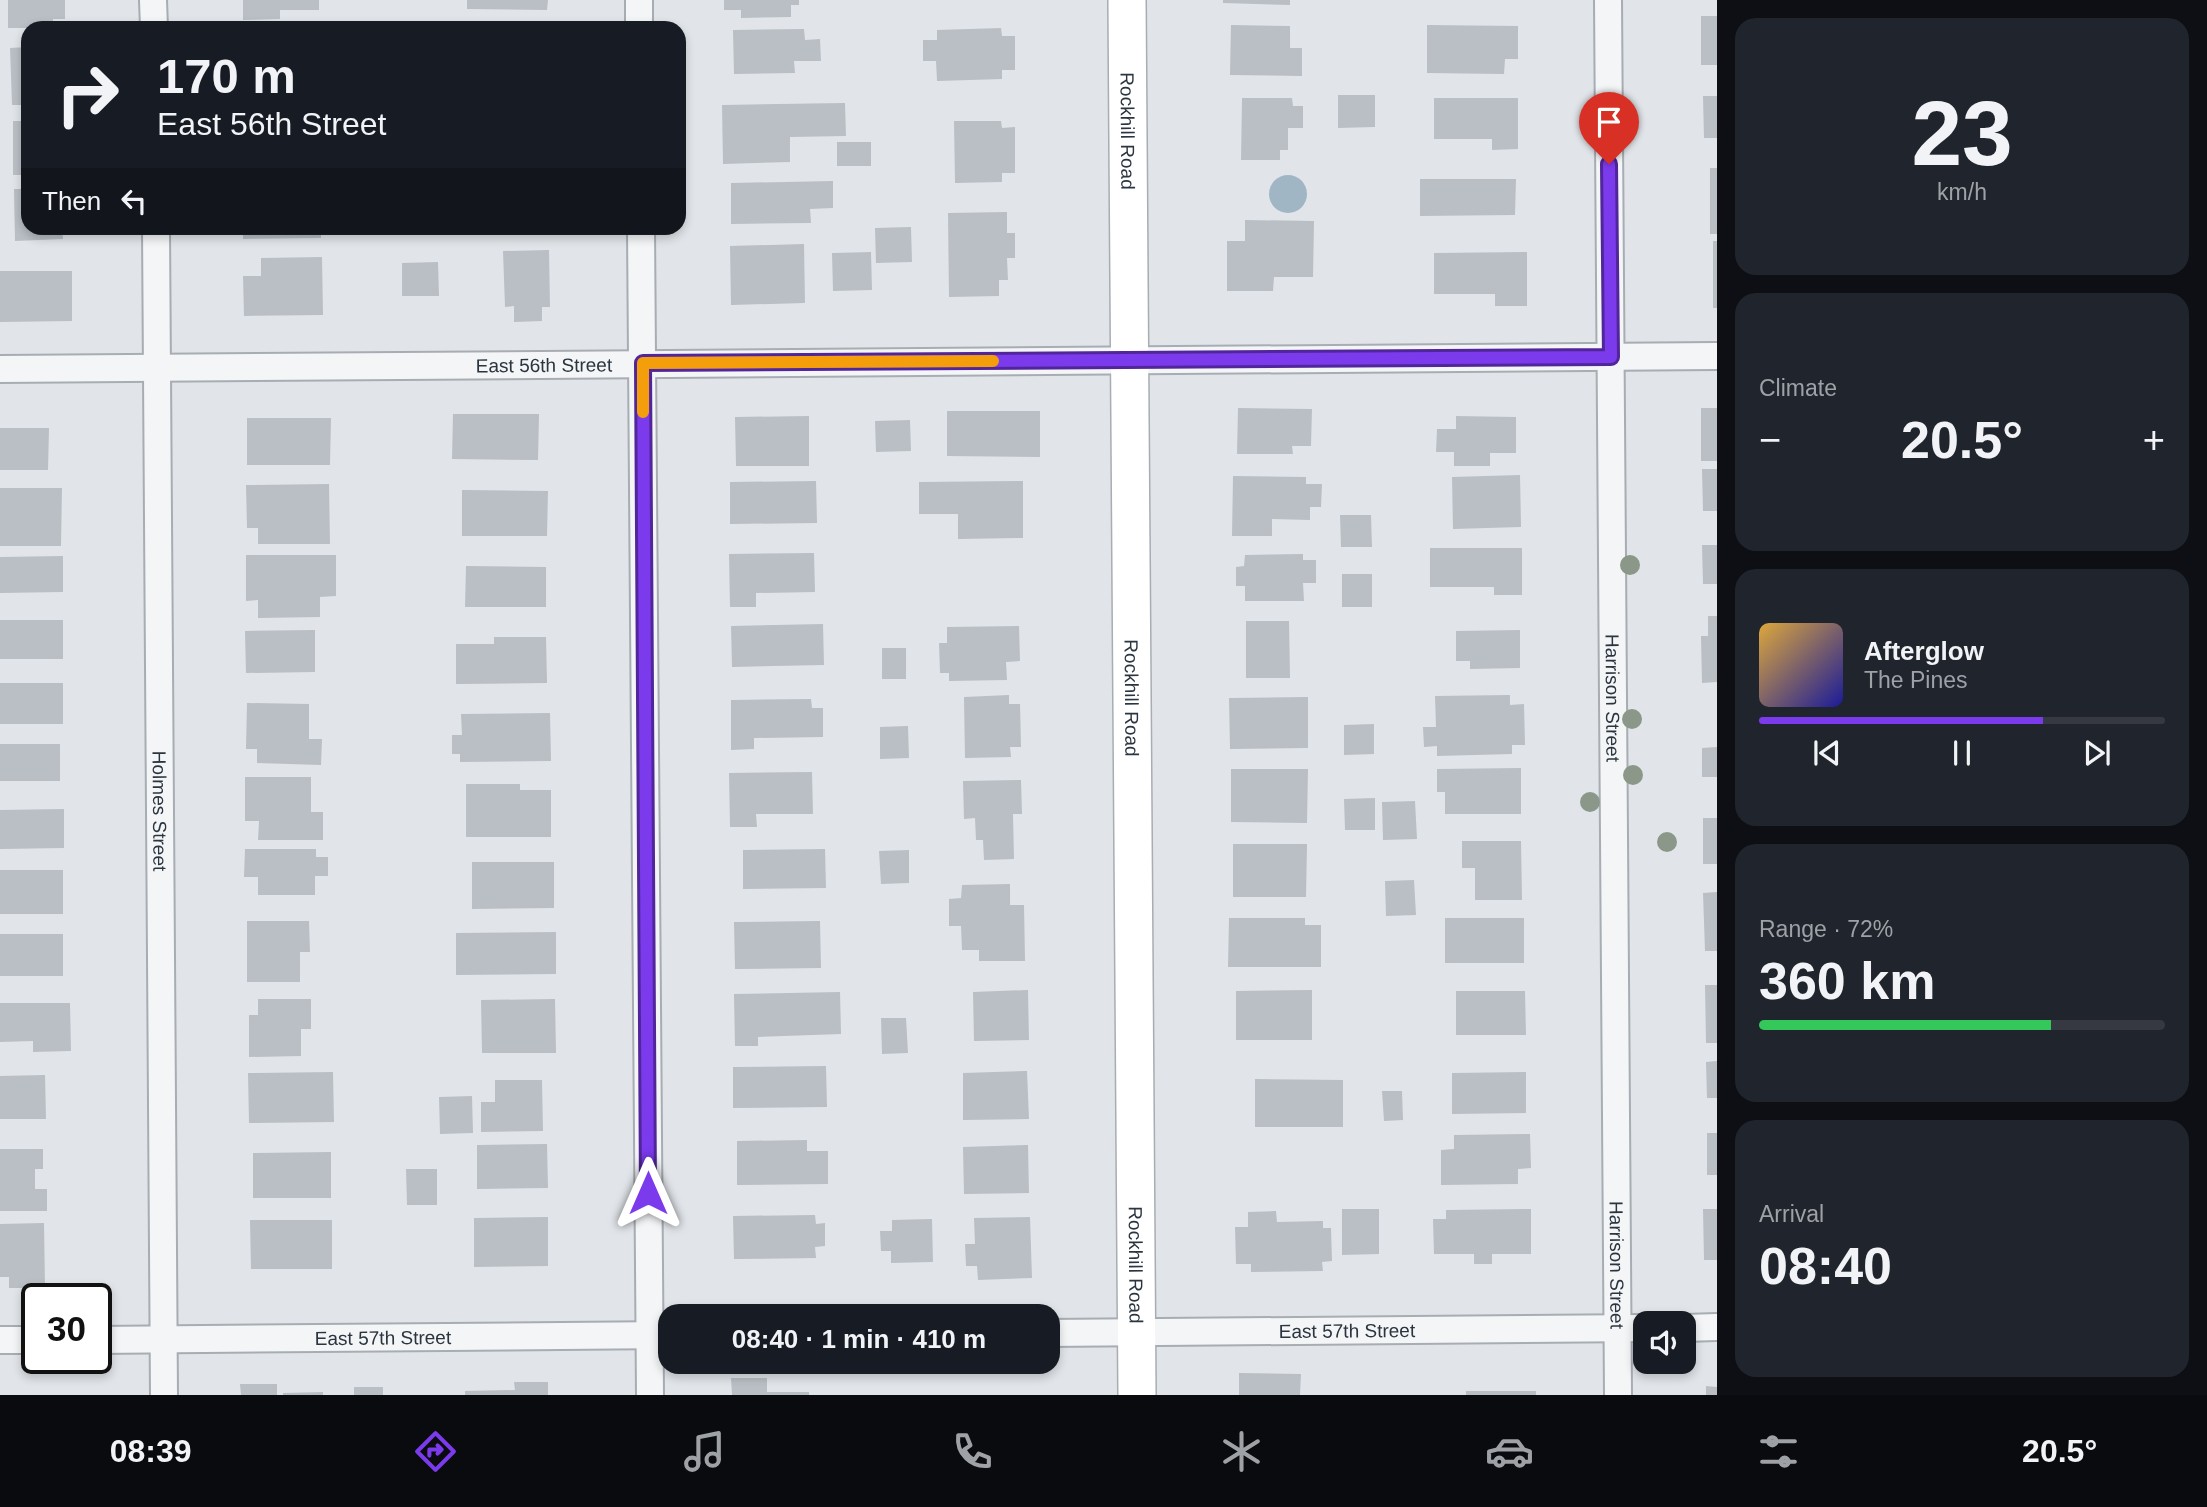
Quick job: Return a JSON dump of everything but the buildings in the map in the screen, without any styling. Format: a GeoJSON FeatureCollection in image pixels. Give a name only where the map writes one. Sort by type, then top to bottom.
{"type":"FeatureCollection","features":[{"type":"Feature","properties":{"kind":"main road","name":"Rockhill Road"},"geometry":{"type":"LineString","coordinates":[[1127,0],[1138,1395]]}},
{"type":"Feature","properties":{"kind":"street"},"geometry":{"type":"LineString","coordinates":[[153,0],[154,21]]}},
{"type":"Feature","properties":{"kind":"street"},"geometry":{"type":"LineString","coordinates":[[639,0],[639,21]]}},
{"type":"Feature","properties":{"kind":"street","name":"Harrison Street"},"geometry":{"type":"LineString","coordinates":[[1608,0],[1618,1395]]}},
{"type":"Feature","properties":{"kind":"street","name":"Holmes Street"},"geometry":{"type":"LineString","coordinates":[[156,235],[164,1395]]}},
{"type":"Feature","properties":{"kind":"street"},"geometry":{"type":"LineString","coordinates":[[641,235],[659,1304]]}},
{"type":"Feature","properties":{"kind":"street","name":"East 56th Street"},"geometry":{"type":"LineString","coordinates":[[0,369],[1717,356]]}},
{"type":"Feature","properties":{"kind":"street"},"geometry":{"type":"LineString","coordinates":[[1696,1328],[1717,1327]]}},
{"type":"Feature","properties":{"kind":"street","name":"East 57th Street"},"geometry":{"type":"LineString","coordinates":[[1060,1332],[1633,1328]]}},
{"type":"Feature","properties":{"kind":"street","name":"East 57th Street"},"geometry":{"type":"LineString","coordinates":[[112,1340],[658,1335]]}},
{"type":"Feature","properties":{"kind":"street"},"geometry":{"type":"LineString","coordinates":[[0,1340],[21,1340]]}},
{"type":"Feature","properties":{"kind":"street"},"geometry":{"type":"LineString","coordinates":[[650,1395],[658,1347]]}},
{"type":"Feature","properties":{"kind":"water"},"geometry":{"type":"Polygon","coordinates":[[[1288,175],[1301,181],[1307,194],[1301,207],[1288,213],[1275,207],[1269,194],[1275,181],[1288,175]]]}},
{"type":"Feature","properties":{"kind":"slow traffic"},"geometry":{"type":"LineString","coordinates":[[643,412],[643,363],[993,361]]}},
{"type":"Feature","properties":{"kind":"route"},"geometry":{"type":"LineString","coordinates":[[648,1193],[643,363],[1611,357],[1609,164]]}}]}
